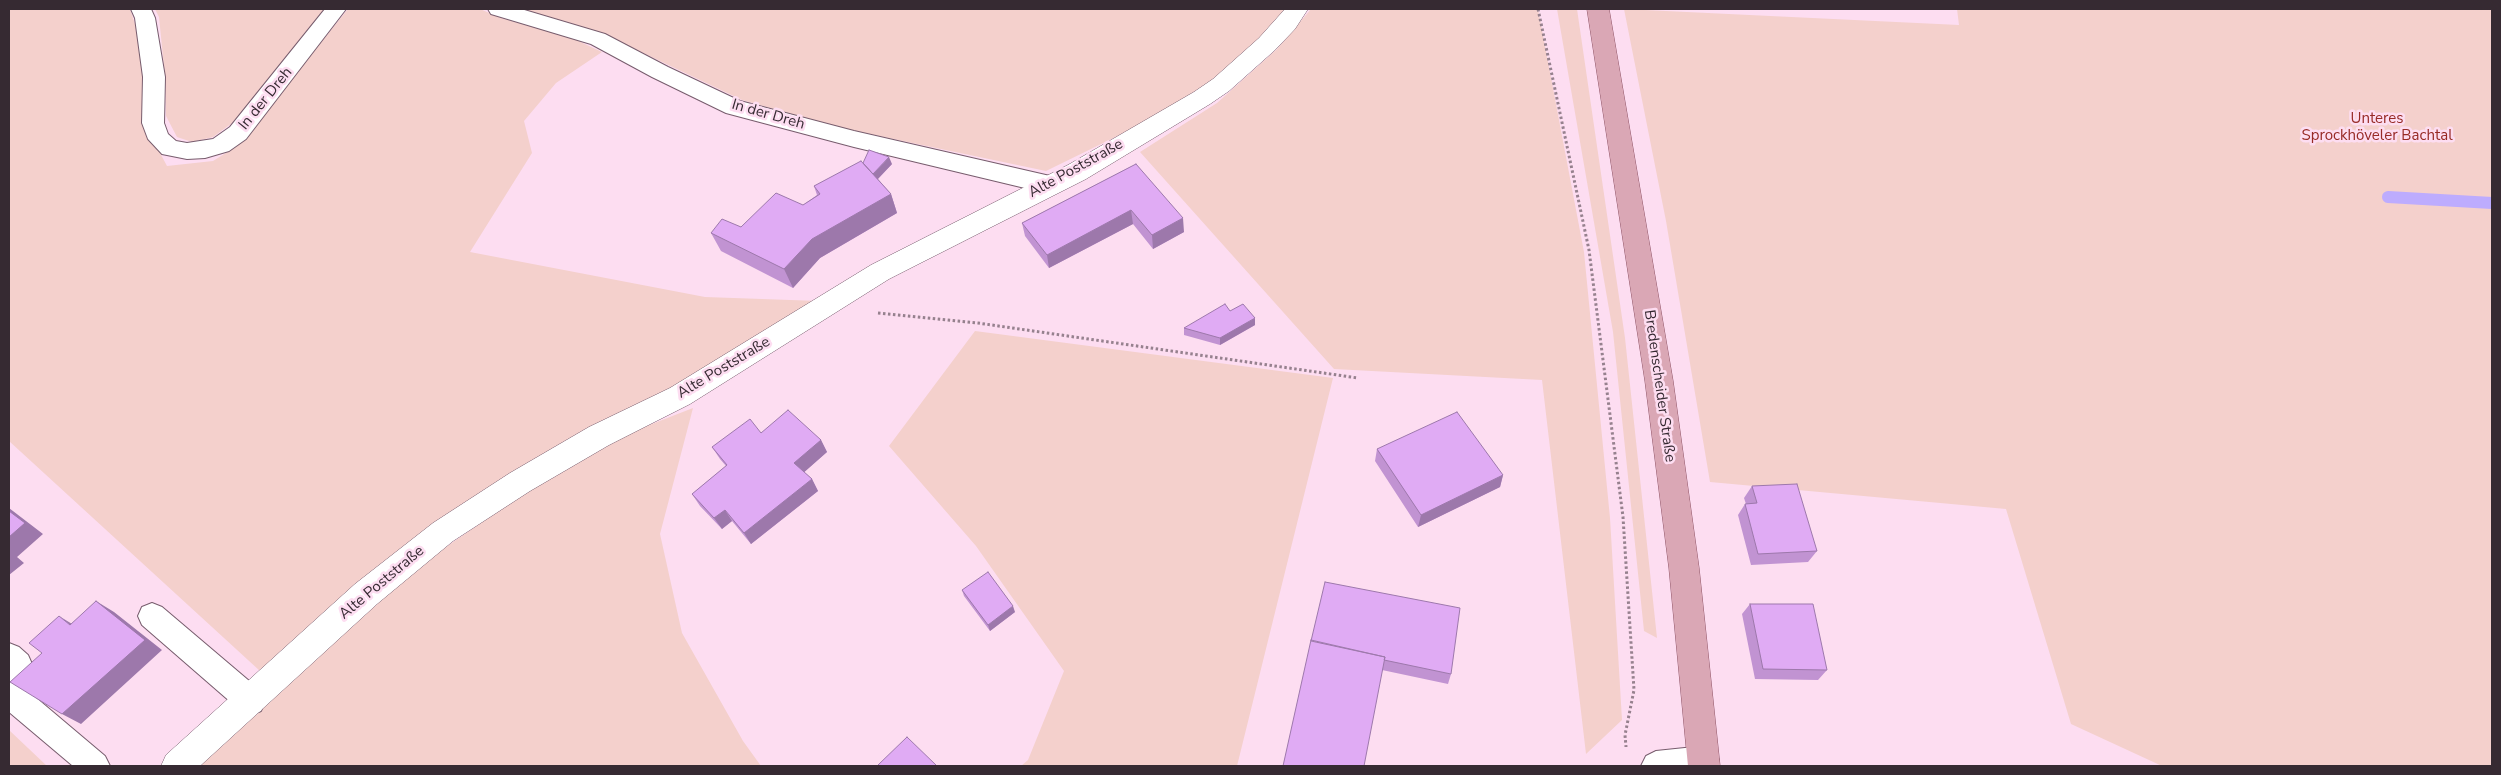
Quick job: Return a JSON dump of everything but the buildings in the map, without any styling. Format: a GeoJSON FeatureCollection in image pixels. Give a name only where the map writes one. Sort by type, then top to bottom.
{"type":"FeatureCollection","features":[{"type":"Feature","properties":{"kind":"main road","name":"Bredenscheider Straße"},"geometry":{"type":"LineString","coordinates":[[1598,9],[1659,381],[1684,568],[1704,763]]}},
{"type":"Feature","properties":{"kind":"street","name":"Alte Poststraße"},"geometry":{"type":"LineString","coordinates":[[177,766],[251,701],[366,594],[444,532],[520,482],[599,436],[680,396],[880,272],[1050,186],[1208,94],[1267,44],[1287,23],[1297,9]]}},
{"type":"Feature","properties":{"kind":"lane","name":"In der Dreh"},"geometry":{"type":"LineString","coordinates":[[141,9],[145,18],[154,77],[153,123],[159,139],[170,148],[187,151],[205,150],[221,144],[238,133],[336,9]]}},
{"type":"Feature","properties":{"kind":"lane","name":"In der Dreh"},"geometry":{"type":"LineString","coordinates":[[498,9],[598,39],[660,72],[734,106],[854,139],[1050,186]]}},
{"type":"Feature","properties":{"kind":"lane"},"geometry":{"type":"LineString","coordinates":[[152,616],[251,701]]}},
{"type":"Feature","properties":{"kind":"lane"},"geometry":{"type":"LineString","coordinates":[[9,656],[18,664],[13,697],[95,766]]}},
{"type":"Feature","properties":{"kind":"lane"},"geometry":{"type":"LineString","coordinates":[[1656,766],[1704,763]]}},
{"type":"Feature","properties":{"kind":"path"},"geometry":{"type":"LineString","coordinates":[[1538,9],[1589,250],[1623,517],[1634,690],[1625,735],[1626,750]]}},
{"type":"Feature","properties":{"kind":"path"},"geometry":{"type":"LineString","coordinates":[[828,305],[851,310],[978,323],[1358,378]]}},
{"type":"Feature","properties":{"kind":"green space"},"geometry":{"type":"Polygon","coordinates":[[[9,9],[130,9],[139,36],[145,77],[145,125],[167,166],[213,161],[237,146],[348,9],[480,9],[501,18],[572,38],[602,52],[556,83],[524,121],[532,153],[470,252],[705,297],[819,301],[640,406],[260,671],[9,441],[9,9]]]}},
{"type":"Feature","properties":{"kind":"green space"},"geometry":{"type":"Polygon","coordinates":[[[155,9],[329,9],[239,118],[213,137],[192,142],[177,137],[166,116],[165,77],[159,17],[155,9]]]}},
{"type":"Feature","properties":{"kind":"green space"},"geometry":{"type":"Polygon","coordinates":[[[520,9],[1288,9],[1269,33],[1215,79],[1144,123],[1046,171],[836,127],[742,100],[601,33],[520,9]]]}},
{"type":"Feature","properties":{"kind":"green space"},"geometry":{"type":"Polygon","coordinates":[[[1311,9],[1538,9],[1584,252],[1610,518],[1622,720],[1586,754],[1542,380],[1334,369],[1140,152],[1217,103],[1277,49],[1311,9]]]}},
{"type":"Feature","properties":{"kind":"green space"},"geometry":{"type":"Polygon","coordinates":[[[1557,9],[1577,9],[1625,338],[1657,638],[1644,631],[1613,332],[1557,9]]]}},
{"type":"Feature","properties":{"kind":"green space","name":"Unteres Sprockhöveler Bachtal"},"geometry":{"type":"Polygon","coordinates":[[[1624,9],[1959,25],[1957,9],[2492,9],[2492,766],[2162,766],[2071,724],[2006,509],[1710,482],[1666,221],[1624,9]]]}},
{"type":"Feature","properties":{"kind":"green space"},"geometry":{"type":"Polygon","coordinates":[[[975,331],[1333,378],[1237,766],[1021,766],[1028,760],[1064,671],[976,546],[889,446],[975,331]]]}},
{"type":"Feature","properties":{"kind":"green space"},"geometry":{"type":"Polygon","coordinates":[[[693,408],[660,534],[682,633],[743,741],[761,766],[199,766],[417,567],[527,491],[634,431],[693,408]]]}},
{"type":"Feature","properties":{"kind":"green space"},"geometry":{"type":"Polygon","coordinates":[[[9,730],[47,766],[9,766],[9,730]]]}},
{"type":"Feature","properties":{"kind":"waterway"},"geometry":{"type":"LineString","coordinates":[[2388,197],[2492,203]]}}]}
